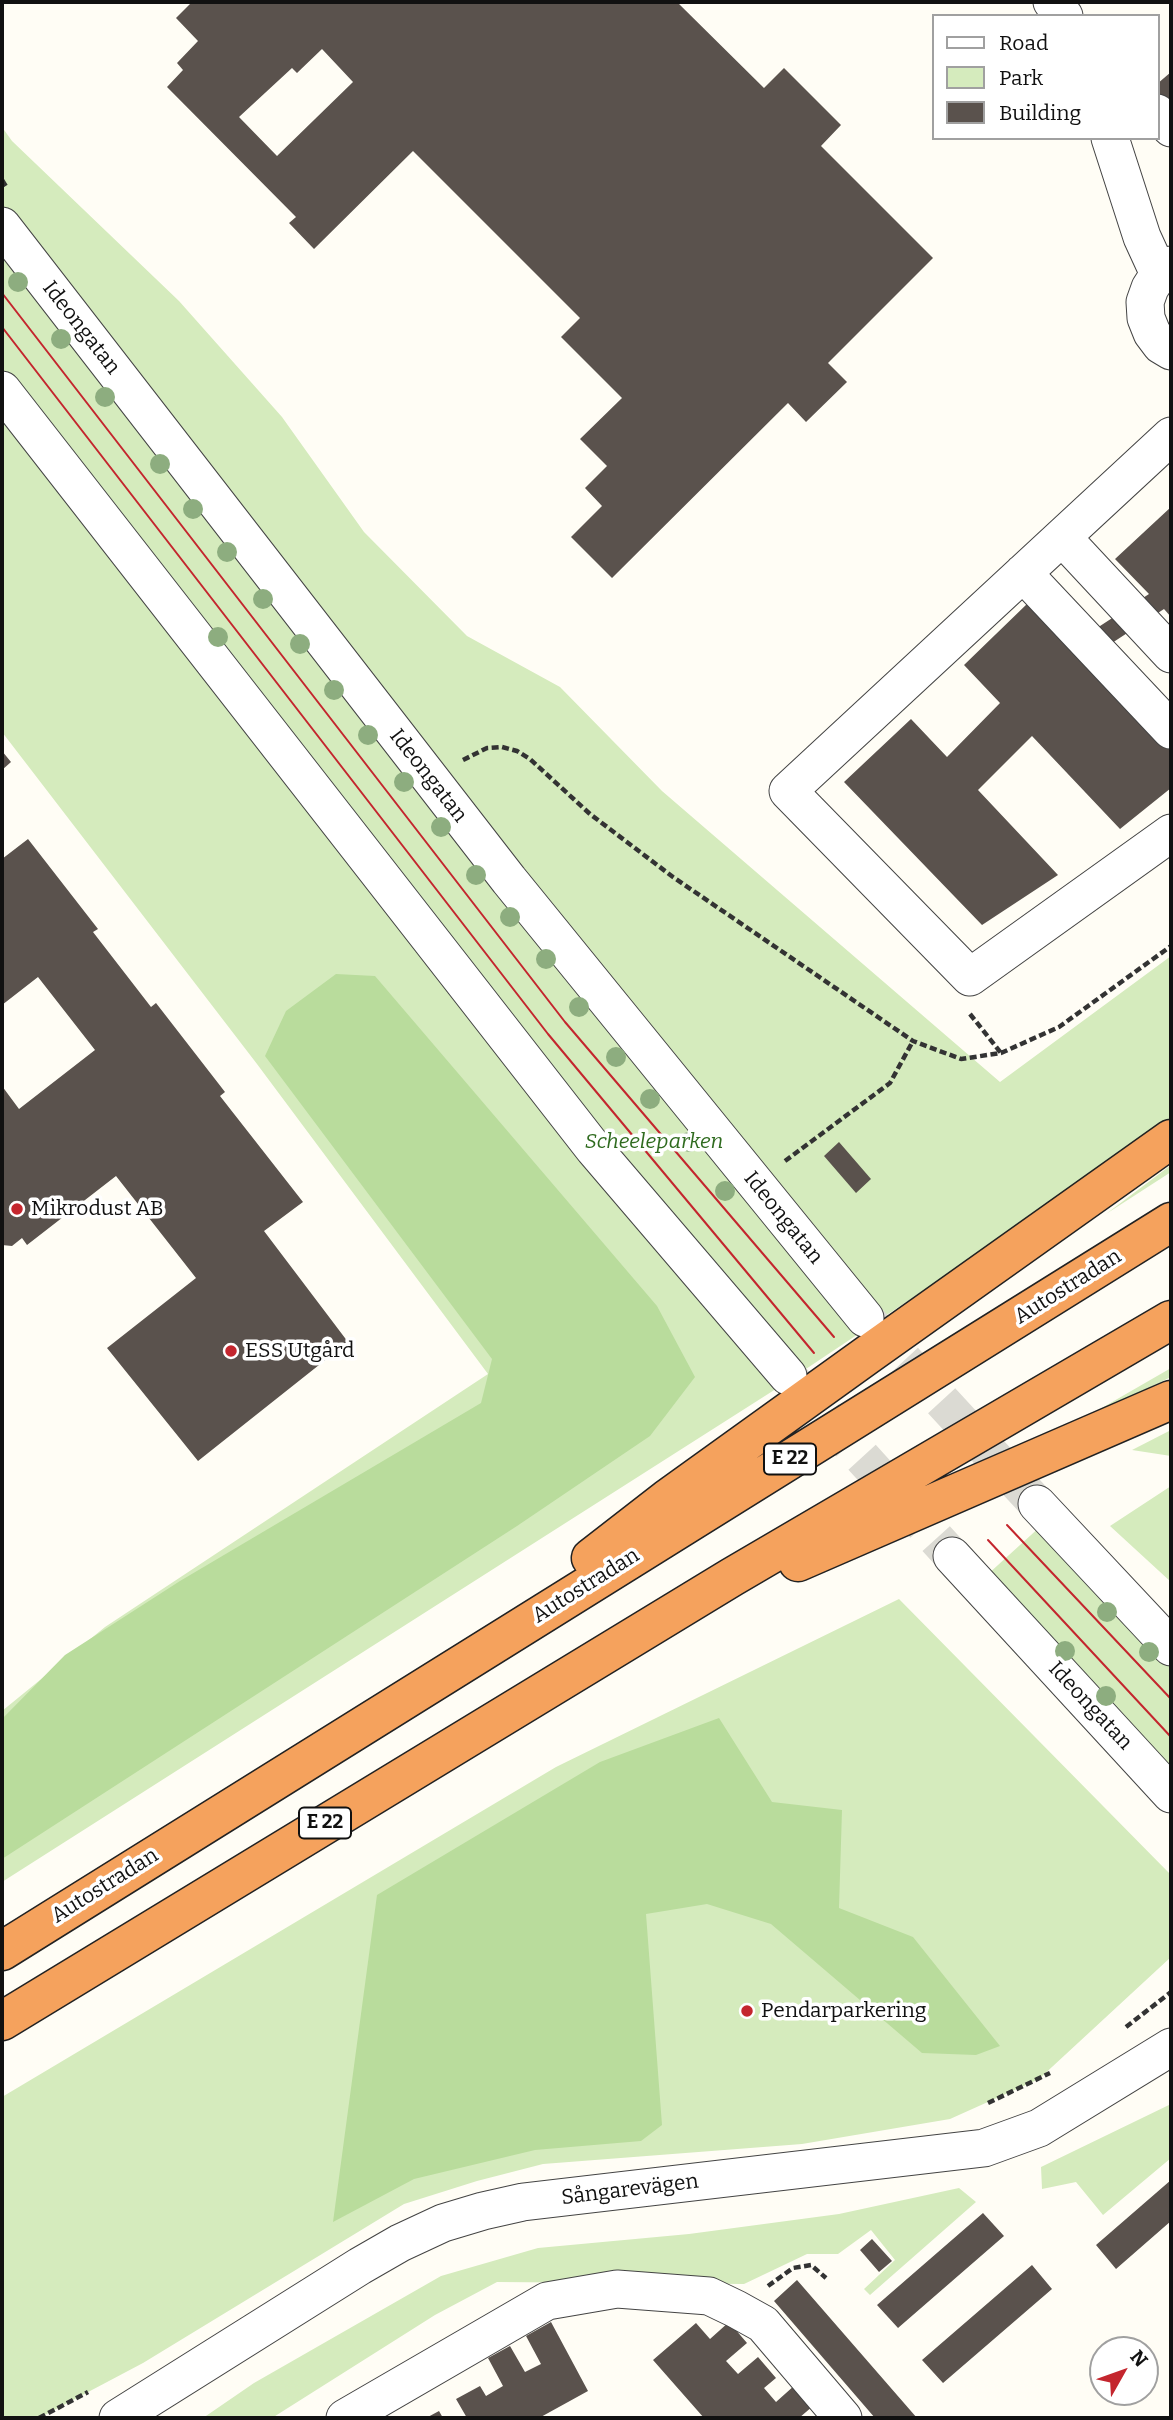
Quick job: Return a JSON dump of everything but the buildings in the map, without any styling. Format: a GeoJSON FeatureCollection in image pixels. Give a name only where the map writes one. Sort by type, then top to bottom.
{"type":"FeatureCollection","features":[{"type":"Feature","properties":{"kind":"highway"},"geometry":{"type":"LineString","coordinates":[[408,1697],[679,1491],[1171,1139]]}},
{"type":"Feature","properties":{"kind":"highway","name":"Autostradan"},"geometry":{"type":"LineString","coordinates":[[2,1951],[1171,1222]]}},
{"type":"Feature","properties":{"kind":"highway","name":"E 22"},"geometry":{"type":"LineString","coordinates":[[2,2021],[648,1628],[1171,1320]]}},
{"type":"Feature","properties":{"kind":"highway"},"geometry":{"type":"LineString","coordinates":[[648,1628],[1171,1400]]}},
{"type":"Feature","properties":{"kind":"street"},"geometry":{"type":"LineString","coordinates":[[1159,115],[1171,128]]}},
{"type":"Feature","properties":{"kind":"street"},"geometry":{"type":"LineString","coordinates":[[1111,140],[1142,237],[1165,270],[1150,288],[1145,302],[1146,318],[1161,345],[1171,351]]}},
{"type":"Feature","properties":{"kind":"street","name":"Ideongatan"},"geometry":{"type":"LineString","coordinates":[[2,226],[509,880],[865,1318]]}},
{"type":"Feature","properties":{"kind":"street"},"geometry":{"type":"LineString","coordinates":[[5,400],[321,797],[594,1149],[788,1376]]}},
{"type":"Feature","properties":{"kind":"street"},"geometry":{"type":"LineString","coordinates":[[1171,436],[789,791],[970,977],[1171,832]]}},
{"type":"Feature","properties":{"kind":"street"},"geometry":{"type":"LineString","coordinates":[[1062,537],[1171,654]]}},
{"type":"Feature","properties":{"kind":"street"},"geometry":{"type":"LineString","coordinates":[[1023,573],[1171,730]]}},
{"type":"Feature","properties":{"kind":"street"},"geometry":{"type":"LineString","coordinates":[[1037,1504],[1171,1647]]}},
{"type":"Feature","properties":{"kind":"street","name":"Ideongatan"},"geometry":{"type":"LineString","coordinates":[[952,1556],[1171,1794]]}},
{"type":"Feature","properties":{"kind":"street","name":"Sångarevägen"},"geometry":{"type":"LineString","coordinates":[[118,2418],[360,2266],[443,2223],[523,2202],[984,2148],[1039,2128],[1171,2047]]}},
{"type":"Feature","properties":{"kind":"street"},"geometry":{"type":"LineString","coordinates":[[345,2418],[547,2301],[617,2290],[709,2296],[736,2309],[762,2324],[843,2418]]}},
{"type":"Feature","properties":{"kind":"path"},"geometry":{"type":"LineString","coordinates":[[461,761],[488,748],[502,747],[517,751],[530,759],[590,814],[662,870],[913,1041],[961,1059],[1001,1053],[1059,1027],[1171,946]]}},
{"type":"Feature","properties":{"kind":"path"},"geometry":{"type":"LineString","coordinates":[[781,1164],[890,1083],[913,1041]]}},
{"type":"Feature","properties":{"kind":"path"},"geometry":{"type":"LineString","coordinates":[[736,2309],[793,2268],[811,2265],[826,2278]]}},
{"type":"Feature","properties":{"kind":"green space","name":"Scheeleparken"},"geometry":{"type":"Polygon","coordinates":[[[2,127],[12,141],[179,301],[282,417],[364,532],[467,636],[560,687],[662,791],[1000,1082],[1171,956],[1171,1118],[936,1282],[779,1387],[2,1882],[2,1711],[105,1627],[488,1374],[257,1064],[2,732],[2,127]]]}},
{"type":"Feature","properties":{"kind":"green space"},"geometry":{"type":"Polygon","coordinates":[[[336,974],[375,976],[657,1306],[695,1377],[650,1436],[517,1526],[2,1859],[2,1719],[65,1655],[180,1581],[481,1403],[492,1359],[265,1056],[286,1011],[336,974]]]}},
{"type":"Feature","properties":{"kind":"green space"},"geometry":{"type":"Polygon","coordinates":[[[1171,1165],[1171,1172],[1106,1214],[1171,1165]]]}},
{"type":"Feature","properties":{"kind":"green space"},"geometry":{"type":"Polygon","coordinates":[[[1171,1368],[1171,1377],[1074,1424],[1171,1368]]]}},
{"type":"Feature","properties":{"kind":"green space"},"geometry":{"type":"Polygon","coordinates":[[[1171,1430],[1171,1456],[1132,1450],[1171,1430]]]}},
{"type":"Feature","properties":{"kind":"green space"},"geometry":{"type":"Polygon","coordinates":[[[1171,1486],[1171,1582],[1110,1526],[1171,1486]]]}},
{"type":"Feature","properties":{"kind":"green space"},"geometry":{"type":"Polygon","coordinates":[[[1042,1525],[1171,1661],[1171,1771],[987,1575],[1042,1525]]]}},
{"type":"Feature","properties":{"kind":"green space"},"geometry":{"type":"Polygon","coordinates":[[[899,1599],[1171,1875],[1171,1957],[1039,2079],[950,2119],[802,2144],[543,2164],[404,2204],[143,2363],[39,2418],[2,2418],[2,2097],[556,1767],[899,1599]]]}},
{"type":"Feature","properties":{"kind":"green space"},"geometry":{"type":"Polygon","coordinates":[[[719,1718],[772,1802],[842,1810],[839,1908],[913,1937],[1000,2046],[976,2055],[922,2053],[771,1924],[707,1904],[646,1914],[662,2125],[641,2141],[535,2150],[414,2179],[333,2222],[377,1895],[600,1762],[719,1718]]]}},
{"type":"Feature","properties":{"kind":"green space"},"geometry":{"type":"Polygon","coordinates":[[[1171,2104],[1171,2158],[1103,2215],[1076,2182],[1042,2189],[1041,2167],[1171,2104]]]}},
{"type":"Feature","properties":{"kind":"green space"},"geometry":{"type":"Polygon","coordinates":[[[959,2188],[976,2202],[870,2295],[864,2289],[895,2260],[871,2230],[838,2254],[807,2254],[744,2284],[497,2282],[435,2315],[272,2418],[203,2418],[254,2383],[441,2276],[538,2248],[689,2234],[839,2214],[959,2188]]]}},
{"type":"Feature","properties":{"kind":"tunnel"},"geometry":{"type":"LineString","coordinates":[[867,1320],[1037,1504]]}},
{"type":"Feature","properties":{"kind":"tunnel"},"geometry":{"type":"LineString","coordinates":[[788,1376],[952,1556]]}},
{"type":"Feature","properties":{"kind":"tram line"},"geometry":{"type":"LineString","coordinates":[[2,293],[565,1022],[834,1337]]}},
{"type":"Feature","properties":{"kind":"tram line"},"geometry":{"type":"LineString","coordinates":[[2,327],[548,1034],[814,1353]]}},
{"type":"Feature","properties":{"kind":"tram line"},"geometry":{"type":"LineString","coordinates":[[1007,1525],[1171,1699]]}},
{"type":"Feature","properties":{"kind":"tram line"},"geometry":{"type":"LineString","coordinates":[[988,1540],[1171,1737]]}},
{"type":"Feature","properties":{"kind":"place","name":"Mikrodust AB"},"geometry":{"type":"Point","coordinates":[17,1209]}},
{"type":"Feature","properties":{"kind":"place","name":"ESS Utgård"},"geometry":{"type":"Point","coordinates":[231,1351]}},
{"type":"Feature","properties":{"kind":"place","name":"Pendarparkering"},"geometry":{"type":"Point","coordinates":[747,2011]}}]}
